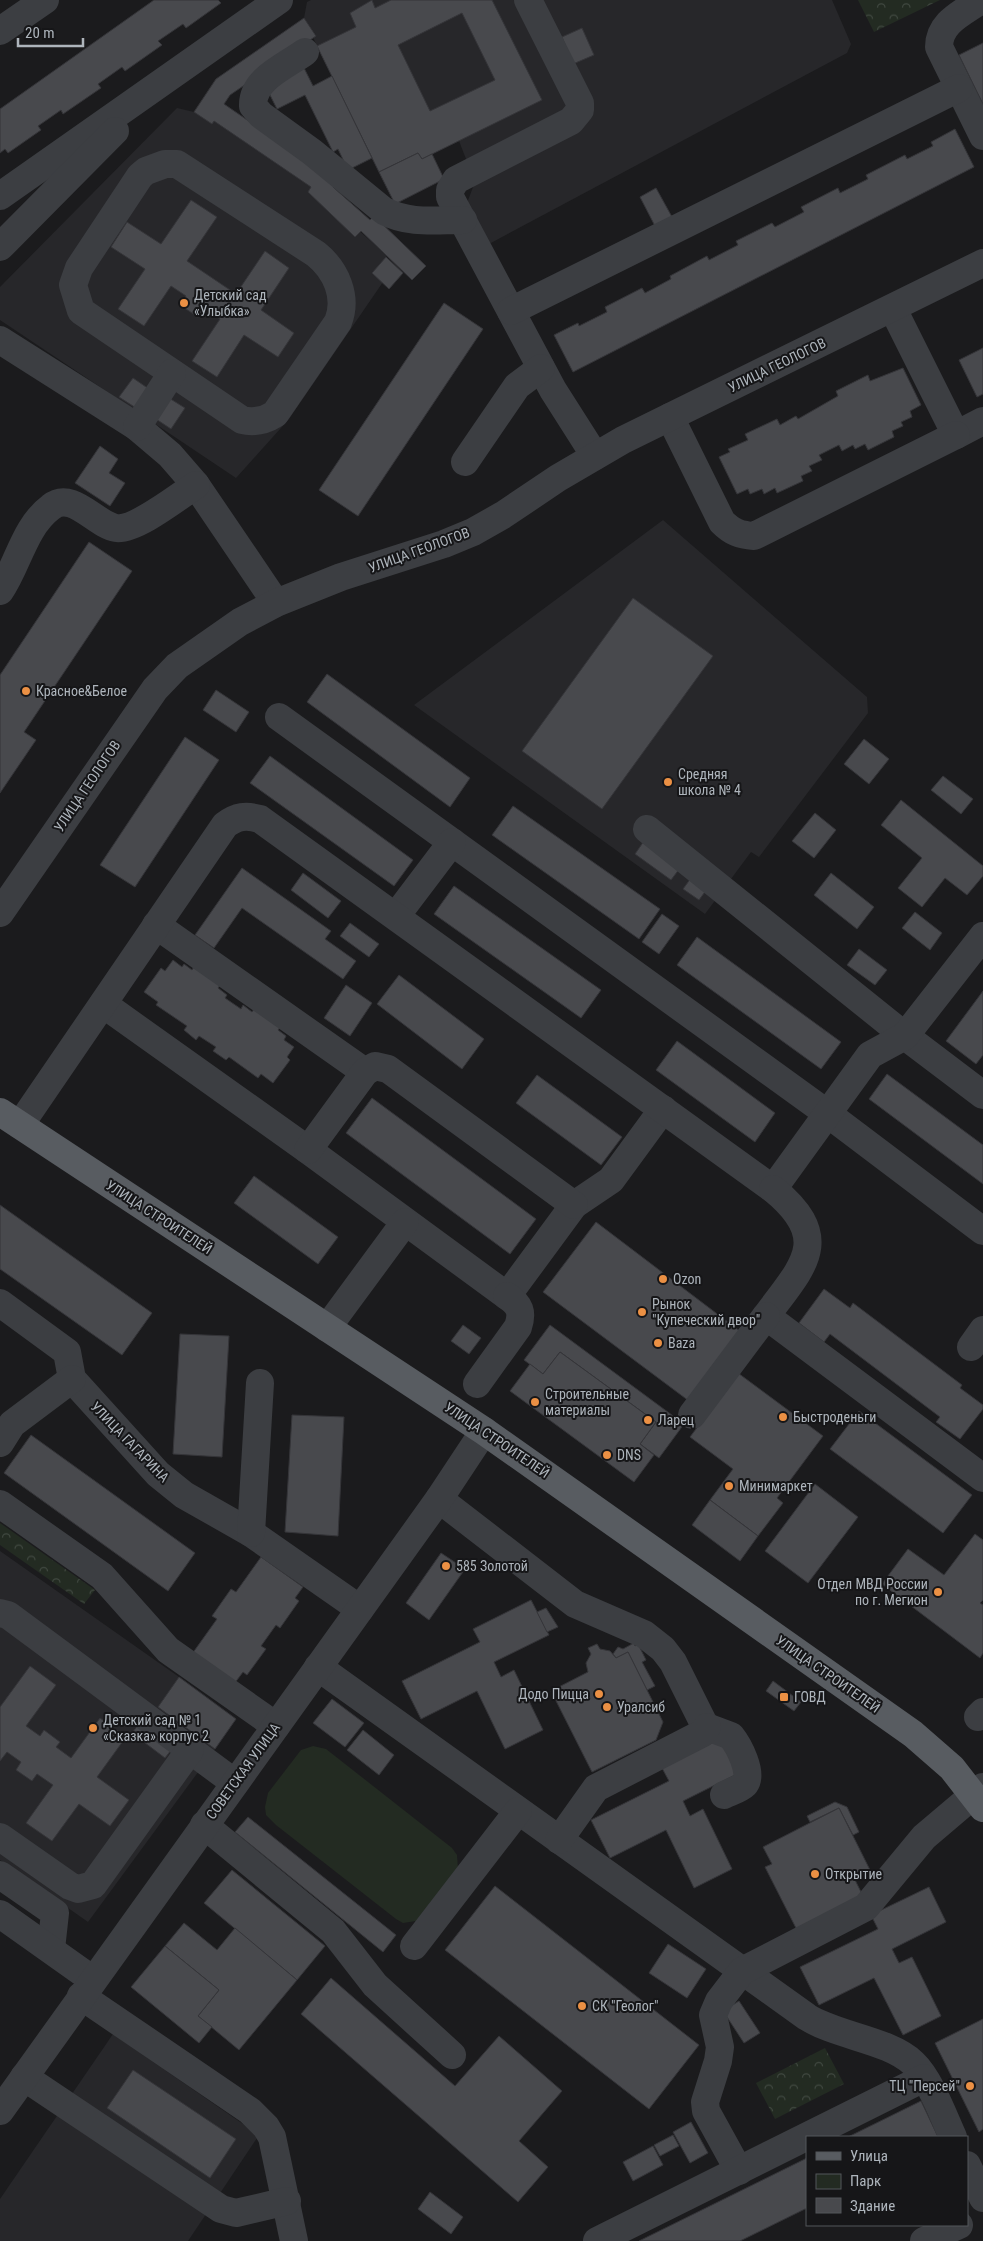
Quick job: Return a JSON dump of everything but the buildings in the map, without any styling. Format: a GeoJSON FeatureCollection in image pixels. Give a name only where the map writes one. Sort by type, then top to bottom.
{"type":"FeatureCollection","features":[{"type":"Feature","properties":{"kind":"main road","name":"УЛИЦА СТРОИТЕЛЕЙ"},"geometry":{"type":"LineString","coordinates":[[10,1118],[484,1431],[913,1734],[952,1768],[980,1796]]}},
{"type":"Feature","properties":{"kind":"street"},"geometry":{"type":"LineString","coordinates":[[0,31],[45,0]]}},
{"type":"Feature","properties":{"kind":"street"},"geometry":{"type":"LineString","coordinates":[[0,196],[279,0]]}},
{"type":"Feature","properties":{"kind":"street"},"geometry":{"type":"LineString","coordinates":[[528,0],[580,103],[580,110],[572,121],[456,180],[450,190],[450,197],[541,368],[595,456]]}},
{"type":"Feature","properties":{"kind":"street"},"geometry":{"type":"LineString","coordinates":[[981,0],[943,26],[938,47],[983,136]]}},
{"type":"Feature","properties":{"kind":"street"},"geometry":{"type":"LineString","coordinates":[[305,52],[264,81],[256,89],[254,106],[261,115],[312,152],[384,211],[397,218],[408,221],[463,220]]}},
{"type":"Feature","properties":{"kind":"street"},"geometry":{"type":"LineString","coordinates":[[0,247],[164,81]]}},
{"type":"Feature","properties":{"kind":"street"},"geometry":{"type":"LineString","coordinates":[[511,311],[959,88]]}},
{"type":"Feature","properties":{"kind":"street"},"geometry":{"type":"LineString","coordinates":[[165,164],[177,164],[316,254],[331,270],[342,296],[343,307],[338,322],[275,414],[269,418],[253,423],[242,420],[172,373],[87,316],[81,310],[73,286],[79,268],[140,176],[146,170],[165,164]]}},
{"type":"Feature","properties":{"kind":"street","name":"УЛИЦА ГЕОЛОГОВ"},"geometry":{"type":"LineString","coordinates":[[0,914],[155,689],[177,666],[203,646],[240,622],[276,604],[341,577],[444,544],[473,532],[595,456],[670,417],[893,309],[983,263]]}},
{"type":"Feature","properties":{"kind":"street"},"geometry":{"type":"LineString","coordinates":[[893,309],[956,435]]}},
{"type":"Feature","properties":{"kind":"street"},"geometry":{"type":"LineString","coordinates":[[0,340],[137,427],[170,455],[196,486],[276,604]]}},
{"type":"Feature","properties":{"kind":"street"},"geometry":{"type":"LineString","coordinates":[[465,462],[517,386],[541,368]]}},
{"type":"Feature","properties":{"kind":"street"},"geometry":{"type":"LineString","coordinates":[[137,427],[172,373]]}},
{"type":"Feature","properties":{"kind":"street"},"geometry":{"type":"LineString","coordinates":[[670,417],[722,522],[730,530],[742,535],[754,536],[983,422]]}},
{"type":"Feature","properties":{"kind":"street"},"geometry":{"type":"LineString","coordinates":[[0,591],[9,577],[24,541],[53,505],[73,504],[115,528],[128,528],[196,486]]}},
{"type":"Feature","properties":{"kind":"street"},"geometry":{"type":"LineString","coordinates":[[279,717],[828,1114],[983,1231]]}},
{"type":"Feature","properties":{"kind":"street"},"geometry":{"type":"LineString","coordinates":[[10,1118],[103,1004],[224,825],[234,818],[248,816],[260,819],[664,1109],[792,1204],[802,1219],[808,1245],[802,1267],[692,1415]]}},
{"type":"Feature","properties":{"kind":"street"},"geometry":{"type":"LineString","coordinates":[[647,829],[904,1036],[983,1095]]}},
{"type":"Feature","properties":{"kind":"street"},"geometry":{"type":"LineString","coordinates":[[396,916],[452,842]]}},
{"type":"Feature","properties":{"kind":"street"},"geometry":{"type":"LineString","coordinates":[[156,925],[364,1072]]}},
{"type":"Feature","properties":{"kind":"street"},"geometry":{"type":"LineString","coordinates":[[773,1189],[870,1055],[904,1036],[983,936]]}},
{"type":"Feature","properties":{"kind":"street"},"geometry":{"type":"LineString","coordinates":[[103,1004],[308,1150],[518,1304],[521,1317],[518,1326],[476,1384]]}},
{"type":"Feature","properties":{"kind":"street"},"geometry":{"type":"LineString","coordinates":[[308,1150],[364,1072],[375,1066],[388,1069],[574,1205]]}},
{"type":"Feature","properties":{"kind":"street"},"geometry":{"type":"LineString","coordinates":[[507,1296],[574,1205],[612,1180],[664,1109]]}},
{"type":"Feature","properties":{"kind":"street"},"geometry":{"type":"LineString","coordinates":[[327,1328],[405,1222]]}},
{"type":"Feature","properties":{"kind":"street"},"geometry":{"type":"LineString","coordinates":[[0,1303],[67,1352],[72,1379],[12,1424],[0,1443]]}},
{"type":"Feature","properties":{"kind":"street"},"geometry":{"type":"LineString","coordinates":[[766,1316],[983,1478]]}},
{"type":"Feature","properties":{"kind":"street","name":"УЛИЦА ГАГАРИНА"},"geometry":{"type":"LineString","coordinates":[[72,1379],[158,1474],[184,1495],[251,1533],[360,1609]]}},
{"type":"Feature","properties":{"kind":"street"},"geometry":{"type":"LineString","coordinates":[[251,1533],[260,1382]]}},
{"type":"Feature","properties":{"kind":"street","name":"СОВЕТСКАЯ УЛИЦА"},"geometry":{"type":"LineString","coordinates":[[0,2111],[439,1499],[484,1431]]}},
{"type":"Feature","properties":{"kind":"street"},"geometry":{"type":"LineString","coordinates":[[439,1499],[575,1604],[638,1631],[664,1649],[673,1662],[703,1722],[708,1727],[731,1736],[747,1770],[748,1777],[743,1786],[724,1795]]}},
{"type":"Feature","properties":{"kind":"street"},"geometry":{"type":"LineString","coordinates":[[0,1504],[102,1576],[168,1650],[276,1726]]}},
{"type":"Feature","properties":{"kind":"street"},"geometry":{"type":"LineString","coordinates":[[0,1613],[8,1616],[235,1783]]}},
{"type":"Feature","properties":{"kind":"street"},"geometry":{"type":"LineString","coordinates":[[318,1667],[821,2026],[902,2054],[914,2064],[924,2078],[953,2136]]}},
{"type":"Feature","properties":{"kind":"street"},"geometry":{"type":"LineString","coordinates":[[559,1840],[596,1788],[703,1733],[708,1727]]}},
{"type":"Feature","properties":{"kind":"street"},"geometry":{"type":"LineString","coordinates":[[0,1837],[70,1886],[78,1889],[93,1885],[190,1750]]}},
{"type":"Feature","properties":{"kind":"street"},"geometry":{"type":"LineString","coordinates":[[738,2171],[706,2111],[705,2102],[718,2061],[720,2047],[713,2015],[718,2001],[742,1971],[866,1908],[924,1837],[980,1796]]}},
{"type":"Feature","properties":{"kind":"street"},"geometry":{"type":"LineString","coordinates":[[414,1946],[518,1811]]}},
{"type":"Feature","properties":{"kind":"street"},"geometry":{"type":"LineString","coordinates":[[204,1825],[333,1931],[382,1992],[452,2055]]}},
{"type":"Feature","properties":{"kind":"street"},"geometry":{"type":"LineString","coordinates":[[0,1874],[55,1913],[51,1950]]}},
{"type":"Feature","properties":{"kind":"street"},"geometry":{"type":"LineString","coordinates":[[0,1914],[51,1950],[87,1988],[260,2120],[272,2137],[294,2241]]}},
{"type":"Feature","properties":{"kind":"street"},"geometry":{"type":"LineString","coordinates":[[24,2077],[221,2209],[236,2213],[287,2201]]}},
{"type":"Feature","properties":{"kind":"street"},"geometry":{"type":"LineString","coordinates":[[808,2136],[924,2078]]}},
{"type":"Feature","properties":{"kind":"street"},"geometry":{"type":"LineString","coordinates":[[597,2241],[806,2137]]}},
{"type":"Feature","properties":{"kind":"street"},"geometry":{"type":"LineString","coordinates":[[968,2167],[983,2198]]}},
{"type":"Feature","properties":{"kind":"street"},"geometry":{"type":"LineString","coordinates":[[968,2222],[983,2214]]}},
{"type":"Feature","properties":{"kind":"street"},"geometry":{"type":"LineString","coordinates":[[924,2241],[958,2226]]}},
{"type":"Feature","properties":{"kind":"shaded area"},"geometry":{"type":"Polygon","coordinates":[[[311,0],[832,0],[851,44],[847,53],[489,244],[467,203],[475,182],[459,141],[432,154],[444,179],[395,204],[317,46],[313,37],[316,35],[304,18],[307,2],[311,0]]]}},
{"type":"Feature","properties":{"kind":"shaded area","name":"Детский сад «Улыбка»"},"geometry":{"type":"Polygon","coordinates":[[[177,108],[194,112],[214,121],[311,187],[387,256],[372,273],[383,282],[289,419],[236,478],[0,320],[0,287],[177,108]]]}},
{"type":"Feature","properties":{"kind":"shaded area","name":"Средняя школа № 4"},"geometry":{"type":"Polygon","coordinates":[[[663,520],[867,697],[868,713],[759,857],[751,852],[705,914],[414,705],[663,520]]]}},
{"type":"Feature","properties":{"kind":"shaded area","name":"Детский сад № 1 «Сказка» корпус 2"},"geometry":{"type":"Polygon","coordinates":[[[0,1551],[179,1677],[158,1707],[215,1749],[88,1922],[0,1860],[0,1551]]]}},
{"type":"Feature","properties":{"kind":"shaded area"},"geometry":{"type":"Polygon","coordinates":[[[113,2034],[259,2135],[188,2241],[0,2241],[0,2199],[113,2034]]]}},
{"type":"Feature","properties":{"kind":"green space"},"geometry":{"type":"Polygon","coordinates":[[[858,0],[940,0],[874,32],[858,0]]]}},
{"type":"Feature","properties":{"kind":"green space"},"geometry":{"type":"Polygon","coordinates":[[[0,1523],[95,1590],[84,1604],[0,1545],[0,1523]]]}},
{"type":"Feature","properties":{"kind":"green space"},"geometry":{"type":"Polygon","coordinates":[[[313,1746],[326,1749],[452,1848],[457,1855],[458,1869],[416,1921],[403,1923],[396,1919],[276,1825],[266,1815],[265,1807],[268,1793],[301,1750],[313,1746]]]}},
{"type":"Feature","properties":{"kind":"green space"},"geometry":{"type":"Polygon","coordinates":[[[825,2048],[844,2084],[775,2119],[756,2083],[825,2048]]]}},
{"type":"Feature","properties":{"kind":"place","name":"Детский сад «Улыбка»"},"geometry":{"type":"Point","coordinates":[184,303]}},
{"type":"Feature","properties":{"kind":"place","name":"Красное&Белое"},"geometry":{"type":"Point","coordinates":[26,691]}},
{"type":"Feature","properties":{"kind":"place","name":"Средняя школа № 4"},"geometry":{"type":"Point","coordinates":[668,782]}},
{"type":"Feature","properties":{"kind":"place","name":"Ozon"},"geometry":{"type":"Point","coordinates":[663,1279]}},
{"type":"Feature","properties":{"kind":"place","name":"Рынок \"Купеческий двор\""},"geometry":{"type":"Point","coordinates":[642,1312]}},
{"type":"Feature","properties":{"kind":"place","name":"Baza"},"geometry":{"type":"Point","coordinates":[658,1343]}},
{"type":"Feature","properties":{"kind":"place","name":"Строительные материалы"},"geometry":{"type":"Point","coordinates":[535,1402]}},
{"type":"Feature","properties":{"kind":"place","name":"Быстроденьги"},"geometry":{"type":"Point","coordinates":[783,1417]}},
{"type":"Feature","properties":{"kind":"place","name":"Ларец"},"geometry":{"type":"Point","coordinates":[648,1420]}},
{"type":"Feature","properties":{"kind":"place","name":"DNS"},"geometry":{"type":"Point","coordinates":[607,1455]}},
{"type":"Feature","properties":{"kind":"place","name":"Минимаркет"},"geometry":{"type":"Point","coordinates":[729,1486]}},
{"type":"Feature","properties":{"kind":"place","name":"585 Золотой"},"geometry":{"type":"Point","coordinates":[446,1566]}},
{"type":"Feature","properties":{"kind":"place","name":"Отдел МВД России по г. Мегион"},"geometry":{"type":"Point","coordinates":[938,1592]}},
{"type":"Feature","properties":{"kind":"place","name":"Додо Пицца"},"geometry":{"type":"Point","coordinates":[599,1694]}},
{"type":"Feature","properties":{"kind":"place","name":"ГОВД"},"geometry":{"type":"Point","coordinates":[784,1697]}},
{"type":"Feature","properties":{"kind":"place","name":"Уралсиб"},"geometry":{"type":"Point","coordinates":[607,1707]}},
{"type":"Feature","properties":{"kind":"place","name":"Детский сад № 1 «Сказка» корпус 2"},"geometry":{"type":"Point","coordinates":[93,1728]}},
{"type":"Feature","properties":{"kind":"place","name":"Открытие"},"geometry":{"type":"Point","coordinates":[815,1874]}},
{"type":"Feature","properties":{"kind":"place","name":"СК \"Геолог\""},"geometry":{"type":"Point","coordinates":[582,2006]}},
{"type":"Feature","properties":{"kind":"place","name":"ТЦ \"Персей\""},"geometry":{"type":"Point","coordinates":[970,2086]}}]}
